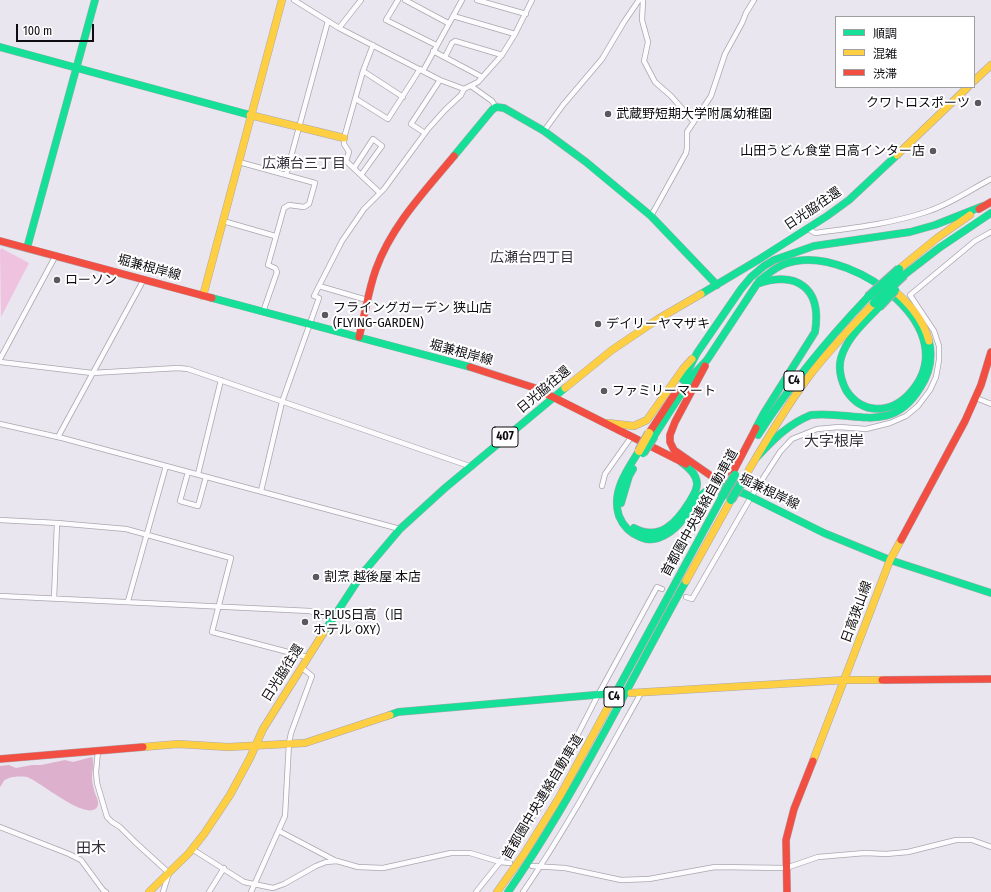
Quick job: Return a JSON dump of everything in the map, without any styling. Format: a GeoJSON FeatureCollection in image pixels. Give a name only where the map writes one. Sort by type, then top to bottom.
{"type":"FeatureCollection","features":[{"type":"Feature","properties":{"kind":"main road"},"geometry":{"type":"LineString","coordinates":[[28,248],[95,0]]}},
{"type":"Feature","properties":{"kind":"main road"},"geometry":{"type":"LineString","coordinates":[[203,296],[282,0]]}},
{"type":"Feature","properties":{"kind":"main road"},"geometry":{"type":"LineString","coordinates":[[0,47],[252,115],[344,138]]}},
{"type":"Feature","properties":{"kind":"main road"},"geometry":{"type":"LineString","coordinates":[[975,81],[991,65]]}},
{"type":"Feature","properties":{"kind":"main road","name":"日光脇往還"},"geometry":{"type":"LineString","coordinates":[[149,892],[192,849],[230,795],[263,729],[307,657],[353,586],[370,563],[400,529],[445,488],[472,467],[595,362],[631,336],[827,216],[849,200],[967,88]]}},
{"type":"Feature","properties":{"kind":"main road"},"geometry":{"type":"LineString","coordinates":[[359,338],[367,300],[381,255],[404,216],[496,107],[504,108],[544,131],[586,162],[651,216],[716,285]]}},
{"type":"Feature","properties":{"kind":"main road","name":"首都圏中央連絡自動車道"},"geometry":{"type":"LineString","coordinates":[[497,892],[524,854],[560,796],[733,475],[794,381],[823,345],[903,274],[937,238],[991,202]]}},
{"type":"Feature","properties":{"kind":"main road"},"geometry":{"type":"LineString","coordinates":[[608,423],[634,426],[647,420],[752,277],[764,266],[774,260],[814,246],[910,232],[936,225],[983,206]]}},
{"type":"Feature","properties":{"kind":"main road","name":"首都圏中央連絡自動車道"},"geometry":{"type":"LineString","coordinates":[[903,274],[991,213]]}},
{"type":"Feature","properties":{"kind":"main road","name":"堀兼根岸線"},"geometry":{"type":"LineString","coordinates":[[1,243],[56,255],[491,373],[535,388],[608,423],[716,480],[824,533],[890,560],[991,593]]}},
{"type":"Feature","properties":{"kind":"main road"},"geometry":{"type":"LineString","coordinates":[[757,457],[782,431],[795,422],[813,415],[839,415],[863,418],[884,416],[897,411],[912,401],[924,386],[930,370],[931,347],[928,334],[917,314],[898,292],[864,270],[830,256],[813,254],[786,256]]}},
{"type":"Feature","properties":{"kind":"main road"},"geometry":{"type":"LineString","coordinates":[[716,480],[674,450],[670,442],[670,435],[675,422],[707,360],[757,284],[767,273],[784,264],[810,259],[828,261],[860,273],[879,285],[900,302],[912,317],[924,338],[925,365],[916,387],[904,400],[886,408],[878,409],[860,404],[852,398],[845,389],[840,371],[843,351],[873,302]]}},
{"type":"Feature","properties":{"kind":"main road"},"geometry":{"type":"LineString","coordinates":[[733,475],[777,391],[812,339],[817,323],[818,312],[813,297],[795,280],[774,277],[757,284]]}},
{"type":"Feature","properties":{"kind":"main road","name":"首都圏中央連絡自動車道"},"geometry":{"type":"LineString","coordinates":[[508,892],[532,858],[567,801],[691,571],[757,457],[799,390],[830,350],[873,302]]}},
{"type":"Feature","properties":{"kind":"main road","name":"日高狭山線"},"geometry":{"type":"LineString","coordinates":[[787,892],[786,840],[790,821],[890,560],[929,490],[976,398],[991,352]]}},
{"type":"Feature","properties":{"kind":"main road"},"geometry":{"type":"LineString","coordinates":[[652,435],[689,371],[697,353]]}},
{"type":"Feature","properties":{"kind":"main road"},"geometry":{"type":"LineString","coordinates":[[707,360],[693,375],[623,476],[618,490],[618,511],[622,522],[628,530],[646,540],[656,539],[667,536],[682,522],[701,496],[711,488],[718,487],[748,495]]}},
{"type":"Feature","properties":{"kind":"main road"},"geometry":{"type":"LineString","coordinates":[[641,452],[629,476],[621,502],[625,518],[630,525],[638,531],[650,534],[660,532],[668,528],[685,508],[695,491],[697,484],[690,469],[681,462]]}},
{"type":"Feature","properties":{"kind":"main road"},"geometry":{"type":"LineString","coordinates":[[631,693],[845,680],[991,679]]}},
{"type":"Feature","properties":{"kind":"main road"},"geometry":{"type":"LineString","coordinates":[[0,759],[178,744],[228,747],[305,742],[326,737],[398,712],[602,695]]}},
{"type":"Feature","properties":{"kind":"street"},"geometry":{"type":"LineString","coordinates":[[294,0],[339,28],[440,80],[464,89]]}},
{"type":"Feature","properties":{"kind":"street"},"geometry":{"type":"LineString","coordinates":[[339,28],[360,0]]}},
{"type":"Feature","properties":{"kind":"street"},"geometry":{"type":"LineString","coordinates":[[398,0],[386,20],[436,45]]}},
{"type":"Feature","properties":{"kind":"street"},"geometry":{"type":"LineString","coordinates":[[405,0],[448,23]]}},
{"type":"Feature","properties":{"kind":"street"},"geometry":{"type":"LineString","coordinates":[[356,99],[388,119],[433,51],[462,0]]}},
{"type":"Feature","properties":{"kind":"street"},"geometry":{"type":"LineString","coordinates":[[478,0],[526,14]]}},
{"type":"Feature","properties":{"kind":"street"},"geometry":{"type":"LineString","coordinates":[[261,492],[282,402],[319,298],[314,296],[342,241],[364,209],[384,189],[425,133],[445,110],[461,95],[464,89],[478,82],[502,55],[516,34],[532,0]]}},
{"type":"Feature","properties":{"kind":"street"},"geometry":{"type":"LineString","coordinates":[[544,131],[563,105],[602,59],[639,0]]}},
{"type":"Feature","properties":{"kind":"street"},"geometry":{"type":"LineString","coordinates":[[643,0],[642,20],[648,42],[644,61],[655,82],[671,96],[693,122]]}},
{"type":"Feature","properties":{"kind":"street"},"geometry":{"type":"LineString","coordinates":[[651,216],[686,153],[688,148],[687,132],[711,96],[725,54],[754,0]]}},
{"type":"Feature","properties":{"kind":"street"},"geometry":{"type":"LineString","coordinates":[[453,16],[516,34]]}},
{"type":"Feature","properties":{"kind":"street"},"geometry":{"type":"LineString","coordinates":[[286,176],[328,20]]}},
{"type":"Feature","properties":{"kind":"street"},"geometry":{"type":"LineString","coordinates":[[445,57],[452,43],[455,41],[502,55]]}},
{"type":"Feature","properties":{"kind":"street"},"geometry":{"type":"LineString","coordinates":[[373,45],[363,72],[344,138],[344,144],[349,152],[346,161],[380,193]]}},
{"type":"Feature","properties":{"kind":"street"},"geometry":{"type":"LineString","coordinates":[[433,51],[482,78]]}},
{"type":"Feature","properties":{"kind":"street"},"geometry":{"type":"LineString","coordinates":[[363,72],[403,97]]}},
{"type":"Feature","properties":{"kind":"street"},"geometry":{"type":"LineString","coordinates":[[425,133],[411,124],[440,80]]}},
{"type":"Feature","properties":{"kind":"street"},"geometry":{"type":"LineString","coordinates":[[471,86],[492,100],[496,107]]}},
{"type":"Feature","properties":{"kind":"street"},"geometry":{"type":"LineString","coordinates":[[354,168],[373,139],[382,146],[361,175]]}},
{"type":"Feature","properties":{"kind":"street"},"geometry":{"type":"LineString","coordinates":[[239,162],[315,183],[309,204],[304,208],[289,205],[284,208],[268,265],[276,268],[277,272],[263,312]]}},
{"type":"Feature","properties":{"kind":"street"},"geometry":{"type":"LineString","coordinates":[[807,228],[815,233],[871,225],[927,212],[991,179]]}},
{"type":"Feature","properties":{"kind":"street"},"geometry":{"type":"LineString","coordinates":[[223,221],[276,236]]}},
{"type":"Feature","properties":{"kind":"street"},"geometry":{"type":"LineString","coordinates":[[686,597],[692,599],[748,495],[780,452],[792,439],[817,429],[839,427],[866,429],[890,423],[906,416],[918,406],[930,390],[936,377],[939,360],[939,346],[934,331],[910,295],[975,241],[991,232]]}},
{"type":"Feature","properties":{"kind":"street"},"geometry":{"type":"LineString","coordinates":[[0,359],[56,255]]}},
{"type":"Feature","properties":{"kind":"street"},"geometry":{"type":"LineString","coordinates":[[58,437],[144,279]]}},
{"type":"Feature","properties":{"kind":"street"},"geometry":{"type":"LineString","coordinates":[[319,286],[367,300]]}},
{"type":"Feature","properties":{"kind":"street"},"geometry":{"type":"LineString","coordinates":[[0,362],[92,373],[178,368],[188,369],[472,467]]}},
{"type":"Feature","properties":{"kind":"street"},"geometry":{"type":"LineString","coordinates":[[198,474],[221,380]]}},
{"type":"Feature","properties":{"kind":"street"},"geometry":{"type":"LineString","coordinates":[[976,398],[991,404]]}},
{"type":"Feature","properties":{"kind":"street"},"geometry":{"type":"LineString","coordinates":[[0,424],[58,437],[400,529]]}},
{"type":"Feature","properties":{"kind":"street"},"geometry":{"type":"LineString","coordinates":[[602,486],[609,468],[632,436]]}},
{"type":"Feature","properties":{"kind":"street"},"geometry":{"type":"LineString","coordinates":[[128,601],[166,466]]}},
{"type":"Feature","properties":{"kind":"street"},"geometry":{"type":"LineString","coordinates":[[188,472],[180,501],[198,506],[206,477]]}},
{"type":"Feature","properties":{"kind":"street"},"geometry":{"type":"LineString","coordinates":[[0,520],[126,529],[231,558],[212,632],[307,657]]}},
{"type":"Feature","properties":{"kind":"street"},"geometry":{"type":"LineString","coordinates":[[54,598],[57,523]]}},
{"type":"Feature","properties":{"kind":"street"},"geometry":{"type":"LineString","coordinates":[[476,892],[500,862],[542,802],[602,695],[657,587],[662,589]]}},
{"type":"Feature","properties":{"kind":"street"},"geometry":{"type":"LineString","coordinates":[[0,596],[310,611],[333,619]]}},
{"type":"Feature","properties":{"kind":"street"},"geometry":{"type":"LineString","coordinates":[[251,892],[285,816],[289,743],[293,726],[312,676],[301,667]]}},
{"type":"Feature","properties":{"kind":"street"},"geometry":{"type":"LineString","coordinates":[[524,892],[571,819],[640,693]]}},
{"type":"Feature","properties":{"kind":"street"},"geometry":{"type":"LineString","coordinates":[[98,751],[97,782],[107,817],[170,872],[163,892]]}},
{"type":"Feature","properties":{"kind":"street"},"geometry":{"type":"LineString","coordinates":[[0,827],[81,860],[106,892]]}},
{"type":"Feature","properties":{"kind":"street"},"geometry":{"type":"LineString","coordinates":[[279,831],[337,861],[358,867],[383,868],[451,853],[470,853],[500,862],[510,863]]}},
{"type":"Feature","properties":{"kind":"street"},"geometry":{"type":"LineString","coordinates":[[532,866],[565,868],[621,880],[649,878],[714,867],[786,868],[818,857],[865,853],[886,854],[908,852],[956,840],[972,840],[991,847]]}},
{"type":"Feature","properties":{"kind":"street"},"geometry":{"type":"LineString","coordinates":[[192,849],[244,882],[273,888],[284,884],[316,866],[326,862],[337,861]]}},
{"type":"Feature","properties":{"kind":"street"},"geometry":{"type":"LineString","coordinates":[[209,892],[224,868]]}},
{"type":"Feature","properties":{"kind":"shaded area"},"geometry":{"type":"Polygon","coordinates":[[[1,248],[29,263],[1,317],[0,251],[1,248]]]}},
{"type":"Feature","properties":{"kind":"shaded area"},"geometry":{"type":"Polygon","coordinates":[[[92,757],[92,782],[98,803],[93,810],[85,810],[75,806],[27,777],[19,776],[7,779],[0,787],[0,766],[9,765],[16,768],[65,760],[73,762],[92,757]]]}},
{"type":"Feature","properties":{"kind":"traffic: fast"},"geometry":{"type":"LineString","coordinates":[[27,248],[95,0]]}},
{"type":"Feature","properties":{"kind":"traffic: fast"},"geometry":{"type":"LineString","coordinates":[[0,47],[250,115]]}},
{"type":"Feature","properties":{"kind":"traffic: fast"},"geometry":{"type":"LineString","coordinates":[[454,156],[492,110],[496,107],[504,108],[544,131],[586,162],[651,216],[717,285]]}},
{"type":"Feature","properties":{"kind":"traffic: fast"},"geometry":{"type":"LineString","coordinates":[[701,294],[827,216],[849,200],[897,155]]}},
{"type":"Feature","properties":{"kind":"traffic: fast"},"geometry":{"type":"LineString","coordinates":[[683,380],[697,353],[741,289],[751,277],[774,260],[814,246],[910,232],[935,225],[983,206]]}},
{"type":"Feature","properties":{"kind":"traffic: fast"},"geometry":{"type":"LineString","coordinates":[[904,275],[939,248],[991,213]]}},
{"type":"Feature","properties":{"kind":"traffic: fast"},"geometry":{"type":"LineString","coordinates":[[759,281],[772,271],[791,262],[820,261],[847,268],[873,281],[897,299],[915,321],[925,344],[924,369],[910,393],[902,400],[886,408],[877,409],[860,404],[846,390],[841,378],[840,366],[841,358],[848,343],[857,330],[879,307]]}},
{"type":"Feature","properties":{"kind":"traffic: fast"},"geometry":{"type":"LineString","coordinates":[[868,297],[899,269]]}},
{"type":"Feature","properties":{"kind":"traffic: fast"},"geometry":{"type":"LineString","coordinates":[[874,303],[904,275]]}},
{"type":"Feature","properties":{"kind":"traffic: fast"},"geometry":{"type":"LineString","coordinates":[[654,436],[693,375],[707,360],[757,284],[772,280],[795,282],[804,287],[811,294],[815,304],[815,332],[756,428]]}},
{"type":"Feature","properties":{"kind":"traffic: fast"},"geometry":{"type":"LineString","coordinates":[[879,307],[895,290]]}},
{"type":"Feature","properties":{"kind":"traffic: fast"},"geometry":{"type":"LineString","coordinates":[[758,435],[770,416],[810,363],[868,297]]}},
{"type":"Feature","properties":{"kind":"traffic: fast"},"geometry":{"type":"LineString","coordinates":[[212,298],[470,367]]}},
{"type":"Feature","properties":{"kind":"traffic: fast"},"geometry":{"type":"LineString","coordinates":[[757,457],[788,428],[811,415],[827,414],[870,418],[897,412],[909,403],[926,377],[931,359],[929,341]]}},
{"type":"Feature","properties":{"kind":"traffic: fast"},"geometry":{"type":"LineString","coordinates":[[324,632],[362,574],[400,529],[445,488],[565,388]]}},
{"type":"Feature","properties":{"kind":"traffic: fast"},"geometry":{"type":"LineString","coordinates":[[643,453],[654,436]]}},
{"type":"Feature","properties":{"kind":"traffic: fast"},"geometry":{"type":"LineString","coordinates":[[639,451],[625,474],[617,498],[617,507],[619,516],[627,529],[643,538],[654,539],[671,531],[678,525],[703,493],[710,489],[719,487],[745,494]]}},
{"type":"Feature","properties":{"kind":"traffic: fast"},"geometry":{"type":"LineString","coordinates":[[634,528],[643,532],[652,533],[660,531],[667,528],[685,509],[695,493],[697,480],[694,474],[681,462]]}},
{"type":"Feature","properties":{"kind":"traffic: fast"},"geometry":{"type":"LineString","coordinates":[[621,503],[629,476],[633,469]]}},
{"type":"Feature","properties":{"kind":"traffic: fast"},"geometry":{"type":"LineString","coordinates":[[722,497],[735,475]]}},
{"type":"Feature","properties":{"kind":"traffic: fast"},"geometry":{"type":"LineString","coordinates":[[713,478],[824,533],[890,560],[991,593]]}},
{"type":"Feature","properties":{"kind":"traffic: fast"},"geometry":{"type":"LineString","coordinates":[[731,500],[743,480]]}},
{"type":"Feature","properties":{"kind":"traffic: fast"},"geometry":{"type":"LineString","coordinates":[[613,698],[722,497]]}},
{"type":"Feature","properties":{"kind":"traffic: fast"},"geometry":{"type":"LineString","coordinates":[[508,892],[533,855],[579,778],[686,581]]}},
{"type":"Feature","properties":{"kind":"traffic: fast"},"geometry":{"type":"LineString","coordinates":[[390,715],[398,712],[606,694]]}},
{"type":"Feature","properties":{"kind":"traffic: slow"},"geometry":{"type":"LineString","coordinates":[[203,296],[282,0]]}},
{"type":"Feature","properties":{"kind":"traffic: slow"},"geometry":{"type":"LineString","coordinates":[[975,80],[991,65]]}},
{"type":"Feature","properties":{"kind":"traffic: slow"},"geometry":{"type":"LineString","coordinates":[[897,155],[967,88]]}},
{"type":"Feature","properties":{"kind":"traffic: slow"},"geometry":{"type":"LineString","coordinates":[[250,115],[344,138]]}},
{"type":"Feature","properties":{"kind":"traffic: slow"},"geometry":{"type":"LineString","coordinates":[[899,269],[937,238],[970,215]]}},
{"type":"Feature","properties":{"kind":"traffic: slow"},"geometry":{"type":"LineString","coordinates":[[889,286],[914,310],[923,325],[929,341]]}},
{"type":"Feature","properties":{"kind":"traffic: slow"},"geometry":{"type":"LineString","coordinates":[[565,388],[612,350],[658,319],[701,294]]}},
{"type":"Feature","properties":{"kind":"traffic: slow"},"geometry":{"type":"LineString","coordinates":[[743,480],[781,416],[798,391],[831,349],[874,303]]}},
{"type":"Feature","properties":{"kind":"traffic: slow"},"geometry":{"type":"LineString","coordinates":[[608,423],[634,426],[647,420],[683,369],[692,359]]}},
{"type":"Feature","properties":{"kind":"traffic: slow"},"geometry":{"type":"LineString","coordinates":[[639,451],[649,433]]}},
{"type":"Feature","properties":{"kind":"traffic: slow"},"geometry":{"type":"LineString","coordinates":[[686,581],[731,500]]}},
{"type":"Feature","properties":{"kind":"traffic: slow"},"geometry":{"type":"LineString","coordinates":[[813,761],[890,560],[901,540]]}},
{"type":"Feature","properties":{"kind":"traffic: slow"},"geometry":{"type":"LineString","coordinates":[[149,892],[189,853],[204,834],[230,795],[250,758],[263,729],[324,632]]}},
{"type":"Feature","properties":{"kind":"traffic: slow"},"geometry":{"type":"LineString","coordinates":[[631,693],[845,680],[882,680]]}},
{"type":"Feature","properties":{"kind":"traffic: slow"},"geometry":{"type":"LineString","coordinates":[[497,892],[524,854],[560,796],[613,698]]}},
{"type":"Feature","properties":{"kind":"traffic: slow"},"geometry":{"type":"LineString","coordinates":[[143,747],[178,744],[228,747],[305,743],[390,715]]}},
{"type":"Feature","properties":{"kind":"traffic: jam"},"geometry":{"type":"LineString","coordinates":[[359,337],[371,286],[383,253],[400,223],[410,209],[454,156]]}},
{"type":"Feature","properties":{"kind":"traffic: jam"},"geometry":{"type":"LineString","coordinates":[[979,209],[991,202]]}},
{"type":"Feature","properties":{"kind":"traffic: jam"},"geometry":{"type":"LineString","coordinates":[[0,241],[212,298]]}},
{"type":"Feature","properties":{"kind":"traffic: jam"},"geometry":{"type":"LineString","coordinates":[[901,540],[965,421],[981,385],[991,352]]}},
{"type":"Feature","properties":{"kind":"traffic: jam"},"geometry":{"type":"LineString","coordinates":[[705,366],[675,422],[670,435],[670,442],[674,450],[717,480]]}},
{"type":"Feature","properties":{"kind":"traffic: jam"},"geometry":{"type":"LineString","coordinates":[[470,367],[535,388],[686,464]]}},
{"type":"Feature","properties":{"kind":"traffic: jam"},"geometry":{"type":"LineString","coordinates":[[649,433],[676,392]]}},
{"type":"Feature","properties":{"kind":"traffic: jam"},"geometry":{"type":"LineString","coordinates":[[732,474],[756,428]]}},
{"type":"Feature","properties":{"kind":"traffic: jam"},"geometry":{"type":"LineString","coordinates":[[882,680],[991,679]]}},
{"type":"Feature","properties":{"kind":"traffic: jam"},"geometry":{"type":"LineString","coordinates":[[0,759],[143,747]]}},
{"type":"Feature","properties":{"kind":"traffic: jam"},"geometry":{"type":"LineString","coordinates":[[787,892],[786,840],[794,809],[813,761]]}},
{"type":"Feature","properties":{"kind":"place","name":"クワトロスポーツ"},"geometry":{"type":"Point","coordinates":[978,103]}},
{"type":"Feature","properties":{"kind":"place","name":"武蔵野短期大学附属幼稚園"},"geometry":{"type":"Point","coordinates":[608,114]}},
{"type":"Feature","properties":{"kind":"place","name":"山田うどん食堂 日高インター店"},"geometry":{"type":"Point","coordinates":[933,151]}},
{"type":"Feature","properties":{"kind":"place","name":"ローソン"},"geometry":{"type":"Point","coordinates":[57,280]}},
{"type":"Feature","properties":{"kind":"place","name":"フライングガーデン 狭山店 (FLYING-GARDEN)"},"geometry":{"type":"Point","coordinates":[325,315]}},
{"type":"Feature","properties":{"kind":"place","name":"デイリーヤマザキ"},"geometry":{"type":"Point","coordinates":[598,324]}},
{"type":"Feature","properties":{"kind":"place","name":"ファミリーマート"},"geometry":{"type":"Point","coordinates":[604,391]}},
{"type":"Feature","properties":{"kind":"place","name":"割烹 越後屋 本店"},"geometry":{"type":"Point","coordinates":[316,577]}},
{"type":"Feature","properties":{"kind":"place","name":"R-PLUS日高（旧 ホテル OXY）"},"geometry":{"type":"Point","coordinates":[305,622]}},
{"type":"Feature","properties":{"kind":"district","name":"広瀬台三丁目"},"geometry":{"type":"Point","coordinates":[304,164]}},
{"type":"Feature","properties":{"kind":"district","name":"広瀬台四丁目"},"geometry":{"type":"Point","coordinates":[532,258]}},
{"type":"Feature","properties":{"kind":"district","name":"大字根岸"},"geometry":{"type":"Point","coordinates":[834,442]}},
{"type":"Feature","properties":{"kind":"district","name":"田木"},"geometry":{"type":"Point","coordinates":[91,849]}}]}
